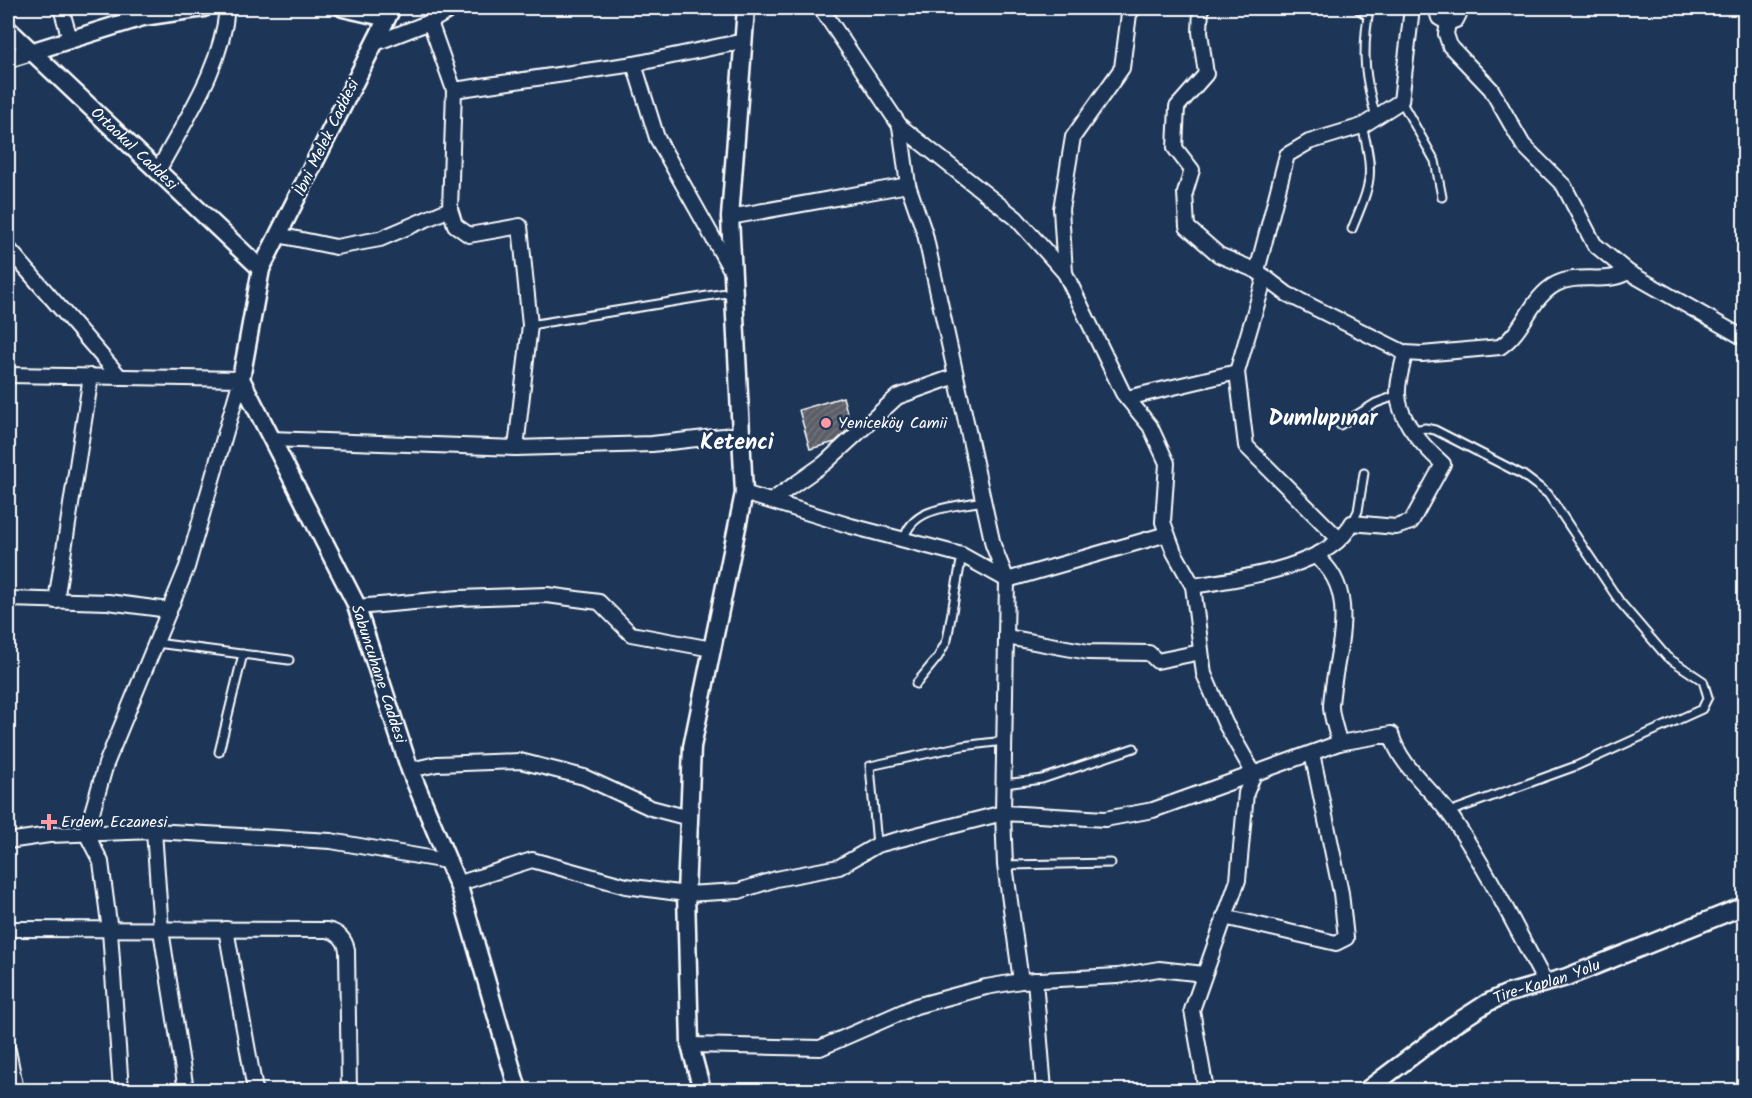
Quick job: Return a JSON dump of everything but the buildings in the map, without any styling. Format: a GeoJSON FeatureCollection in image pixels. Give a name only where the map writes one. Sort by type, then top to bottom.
{"type":"FeatureCollection","features":[{"type":"Feature","properties":{"kind":"street"},"geometry":{"type":"LineString","coordinates":[[61,8],[69,39]]}},
{"type":"Feature","properties":{"kind":"street"},"geometry":{"type":"LineString","coordinates":[[8,59],[143,13],[204,8]]}},
{"type":"Feature","properties":{"kind":"street"},"geometry":{"type":"LineString","coordinates":[[158,171],[212,71],[224,35],[227,8]]}},
{"type":"Feature","properties":{"kind":"street"},"geometry":{"type":"LineString","coordinates":[[343,8],[390,13]]}},
{"type":"Feature","properties":{"kind":"street"},"geometry":{"type":"LineString","coordinates":[[373,44],[430,22],[454,8]]}},
{"type":"Feature","properties":{"kind":"street"},"geometry":{"type":"LineString","coordinates":[[702,1090],[690,1045],[686,894],[689,818],[692,747],[744,493],[732,292],[730,217],[746,8]]}},
{"type":"Feature","properties":{"kind":"street"},"geometry":{"type":"LineString","coordinates":[[821,8],[900,126],[1016,218],[1065,273],[1127,398],[1150,426],[1167,463],[1163,522],[1193,586],[1204,674],[1225,723],[1254,774]]}},
{"type":"Feature","properties":{"kind":"street"},"geometry":{"type":"LineString","coordinates":[[1065,273],[1061,208],[1073,137],[1122,68],[1129,14],[1134,8]]}},
{"type":"Feature","properties":{"kind":"street"},"geometry":{"type":"LineString","coordinates":[[1201,8],[1200,32],[1206,74],[1178,107],[1175,148],[1192,170],[1185,194],[1188,227],[1219,255],[1261,274],[1287,294],[1405,352],[1422,354],[1500,347],[1508,340],[1541,295],[1555,285],[1573,279],[1614,279],[1628,272]]}},
{"type":"Feature","properties":{"kind":"street"},"geometry":{"type":"LineString","coordinates":[[1338,538],[1246,446],[1237,372],[1287,154],[1309,142],[1362,126],[1401,101],[1412,8]]}},
{"type":"Feature","properties":{"kind":"street"},"geometry":{"type":"LineString","coordinates":[[1436,8],[1439,18],[1448,23],[1456,20],[1462,8]]}},
{"type":"Feature","properties":{"kind":"street","name":"İbni Melek Caddesi"},"geometry":{"type":"LineString","coordinates":[[261,269],[390,13]]}},
{"type":"Feature","properties":{"kind":"street"},"geometry":{"type":"LineString","coordinates":[[430,22],[454,90],[450,209],[455,225],[469,235],[520,226],[530,325],[516,448]]}},
{"type":"Feature","properties":{"kind":"street"},"geometry":{"type":"LineString","coordinates":[[1448,23],[1446,34],[1450,46],[1491,89],[1523,146],[1564,186],[1594,244],[1628,272],[1744,338]]}},
{"type":"Feature","properties":{"kind":"street","name":"Ortaokul Caddesi"},"geometry":{"type":"LineString","coordinates":[[8,29],[261,269]]}},
{"type":"Feature","properties":{"kind":"street"},"geometry":{"type":"LineString","coordinates":[[454,90],[634,64],[744,41]]}},
{"type":"Feature","properties":{"kind":"street"},"geometry":{"type":"LineString","coordinates":[[634,64],[657,138],[731,270]]}},
{"type":"Feature","properties":{"kind":"street"},"geometry":{"type":"LineString","coordinates":[[900,126],[908,185],[925,234],[993,545],[1007,580],[1005,865],[1028,981],[1044,1090]]}},
{"type":"Feature","properties":{"kind":"street"},"geometry":{"type":"LineString","coordinates":[[730,217],[908,185]]}},
{"type":"Feature","properties":{"kind":"street"},"geometry":{"type":"LineString","coordinates":[[278,235],[336,247],[380,239],[450,209]]}},
{"type":"Feature","properties":{"kind":"street"},"geometry":{"type":"LineString","coordinates":[[8,248],[120,377]]}},
{"type":"Feature","properties":{"kind":"street"},"geometry":{"type":"LineString","coordinates":[[121,1090],[110,931],[101,862],[86,833],[106,764],[187,567],[241,379],[261,269]]}},
{"type":"Feature","properties":{"kind":"street"},"geometry":{"type":"LineString","coordinates":[[1193,586],[1266,573],[1315,556],[1349,529],[1352,522],[1396,527],[1404,526],[1416,517],[1443,464],[1423,446],[1413,430],[1398,394],[1405,352]]}},
{"type":"Feature","properties":{"kind":"street"},"geometry":{"type":"LineString","coordinates":[[1127,398],[1237,372]]}},
{"type":"Feature","properties":{"kind":"street"},"geometry":{"type":"LineString","coordinates":[[8,375],[241,379]]}},
{"type":"Feature","properties":{"kind":"street"},"geometry":{"type":"LineString","coordinates":[[56,601],[91,376]]}},
{"type":"Feature","properties":{"kind":"street"},"geometry":{"type":"LineString","coordinates":[[771,501],[853,440],[876,414],[897,397],[956,376]]}},
{"type":"Feature","properties":{"kind":"street","name":"Sabuncuhane Caddesi"},"geometry":{"type":"LineString","coordinates":[[241,379],[345,578],[357,607],[410,770],[457,884],[518,1090]]}},
{"type":"Feature","properties":{"kind":"street"},"geometry":{"type":"LineString","coordinates":[[271,439],[516,448],[652,444],[741,434]]}},
{"type":"Feature","properties":{"kind":"street"},"geometry":{"type":"LineString","coordinates":[[744,493],[962,555],[1007,580],[1167,534]]}},
{"type":"Feature","properties":{"kind":"street"},"geometry":{"type":"LineString","coordinates":[[1315,556],[1323,562],[1341,594],[1342,646],[1331,707],[1339,743]]}},
{"type":"Feature","properties":{"kind":"street"},"geometry":{"type":"LineString","coordinates":[[357,607],[459,598],[548,595],[599,602],[631,634],[712,649]]}},
{"type":"Feature","properties":{"kind":"street"},"geometry":{"type":"LineString","coordinates":[[8,599],[108,602],[169,610]]}},
{"type":"Feature","properties":{"kind":"street"},"geometry":{"type":"LineString","coordinates":[[1007,637],[1088,652],[1149,653],[1157,661],[1201,652]]}},
{"type":"Feature","properties":{"kind":"street"},"geometry":{"type":"LineString","coordinates":[[457,884],[532,860],[626,886],[686,894],[739,891],[776,879],[839,867],[877,845],[1004,813],[1105,819],[1153,810],[1339,743],[1391,734],[1396,752],[1449,812],[1475,851],[1546,984]]}},
{"type":"Feature","properties":{"kind":"street"},"geometry":{"type":"LineString","coordinates":[[1224,918],[1336,943],[1346,938],[1341,893],[1312,753]]}},
{"type":"Feature","properties":{"kind":"street"},"geometry":{"type":"LineString","coordinates":[[410,770],[437,764],[520,761],[584,777],[651,808],[689,818]]}},
{"type":"Feature","properties":{"kind":"street"},"geometry":{"type":"LineString","coordinates":[[1206,1090],[1192,1010],[1238,880],[1246,793],[1254,774]]}},
{"type":"Feature","properties":{"kind":"street"},"geometry":{"type":"LineString","coordinates":[[154,831],[161,930],[186,1090]]}},
{"type":"Feature","properties":{"kind":"street"},"geometry":{"type":"LineString","coordinates":[[8,841],[86,833],[154,831],[330,841],[446,861]]}},
{"type":"Feature","properties":{"kind":"street","name":"Tire-Kaplan Yolu"},"geometry":{"type":"LineString","coordinates":[[1367,1090],[1468,1014],[1506,994],[1546,984],[1744,906]]}},
{"type":"Feature","properties":{"kind":"street"},"geometry":{"type":"LineString","coordinates":[[8,929],[327,930],[336,933],[344,940],[348,950],[349,1090]]}},
{"type":"Feature","properties":{"kind":"street"},"geometry":{"type":"LineString","coordinates":[[226,929],[255,1090]]}},
{"type":"Feature","properties":{"kind":"street"},"geometry":{"type":"LineString","coordinates":[[690,1045],[820,1048],[916,1006],[986,987],[1028,981],[1118,976],[1159,969],[1204,974]]}},
{"type":"Feature","properties":{"kind":"street"},"geometry":{"type":"LineString","coordinates":[[8,1050],[16,1090]]}},
{"type":"Feature","properties":{"kind":"lane"},"geometry":{"type":"LineString","coordinates":[[1357,8],[1368,16],[1363,51],[1364,72],[1376,117]]}},
{"type":"Feature","properties":{"kind":"lane"},"geometry":{"type":"LineString","coordinates":[[1401,101],[1434,161],[1442,196]]}},
{"type":"Feature","properties":{"kind":"lane"},"geometry":{"type":"LineString","coordinates":[[1352,229],[1369,187],[1371,172],[1362,126]]}},
{"type":"Feature","properties":{"kind":"lane"},"geometry":{"type":"LineString","coordinates":[[530,325],[732,292]]}},
{"type":"Feature","properties":{"kind":"lane"},"geometry":{"type":"LineString","coordinates":[[1340,425],[1376,403],[1398,394]]}},
{"type":"Feature","properties":{"kind":"lane"},"geometry":{"type":"LineString","coordinates":[[1413,430],[1425,428],[1435,430],[1522,474],[1539,486],[1556,504],[1620,602],[1667,657],[1701,679],[1708,692],[1707,703],[1702,709],[1576,766],[1449,812]]}},
{"type":"Feature","properties":{"kind":"lane"},"geometry":{"type":"LineString","coordinates":[[1352,522],[1358,511],[1364,473]]}},
{"type":"Feature","properties":{"kind":"lane"},"geometry":{"type":"LineString","coordinates":[[904,540],[912,523],[926,513],[983,501]]}},
{"type":"Feature","properties":{"kind":"lane"},"geometry":{"type":"LineString","coordinates":[[916,684],[938,657],[947,640],[962,555]]}},
{"type":"Feature","properties":{"kind":"lane"},"geometry":{"type":"LineString","coordinates":[[156,643],[289,660]]}},
{"type":"Feature","properties":{"kind":"lane"},"geometry":{"type":"LineString","coordinates":[[219,752],[243,654]]}},
{"type":"Feature","properties":{"kind":"lane"},"geometry":{"type":"LineString","coordinates":[[877,845],[870,766],[962,746],[1006,741]]}},
{"type":"Feature","properties":{"kind":"lane"},"geometry":{"type":"LineString","coordinates":[[1005,784],[1042,779],[1134,748]]}},
{"type":"Feature","properties":{"kind":"lane"},"geometry":{"type":"LineString","coordinates":[[1005,865],[1112,863]]}},
{"type":"Feature","properties":{"kind":"place","name":"Yeniceköy Camii"},"geometry":{"type":"Point","coordinates":[826,423]}},
{"type":"Feature","properties":{"kind":"place","name":"Erdem Eczanesi"},"geometry":{"type":"Point","coordinates":[49,822]}},
{"type":"Feature","properties":{"kind":"district","name":"Dumlupınar"},"geometry":{"type":"Point","coordinates":[1323,419]}},
{"type":"Feature","properties":{"kind":"district","name":"Ketenci"},"geometry":{"type":"Point","coordinates":[737,443]}}]}
